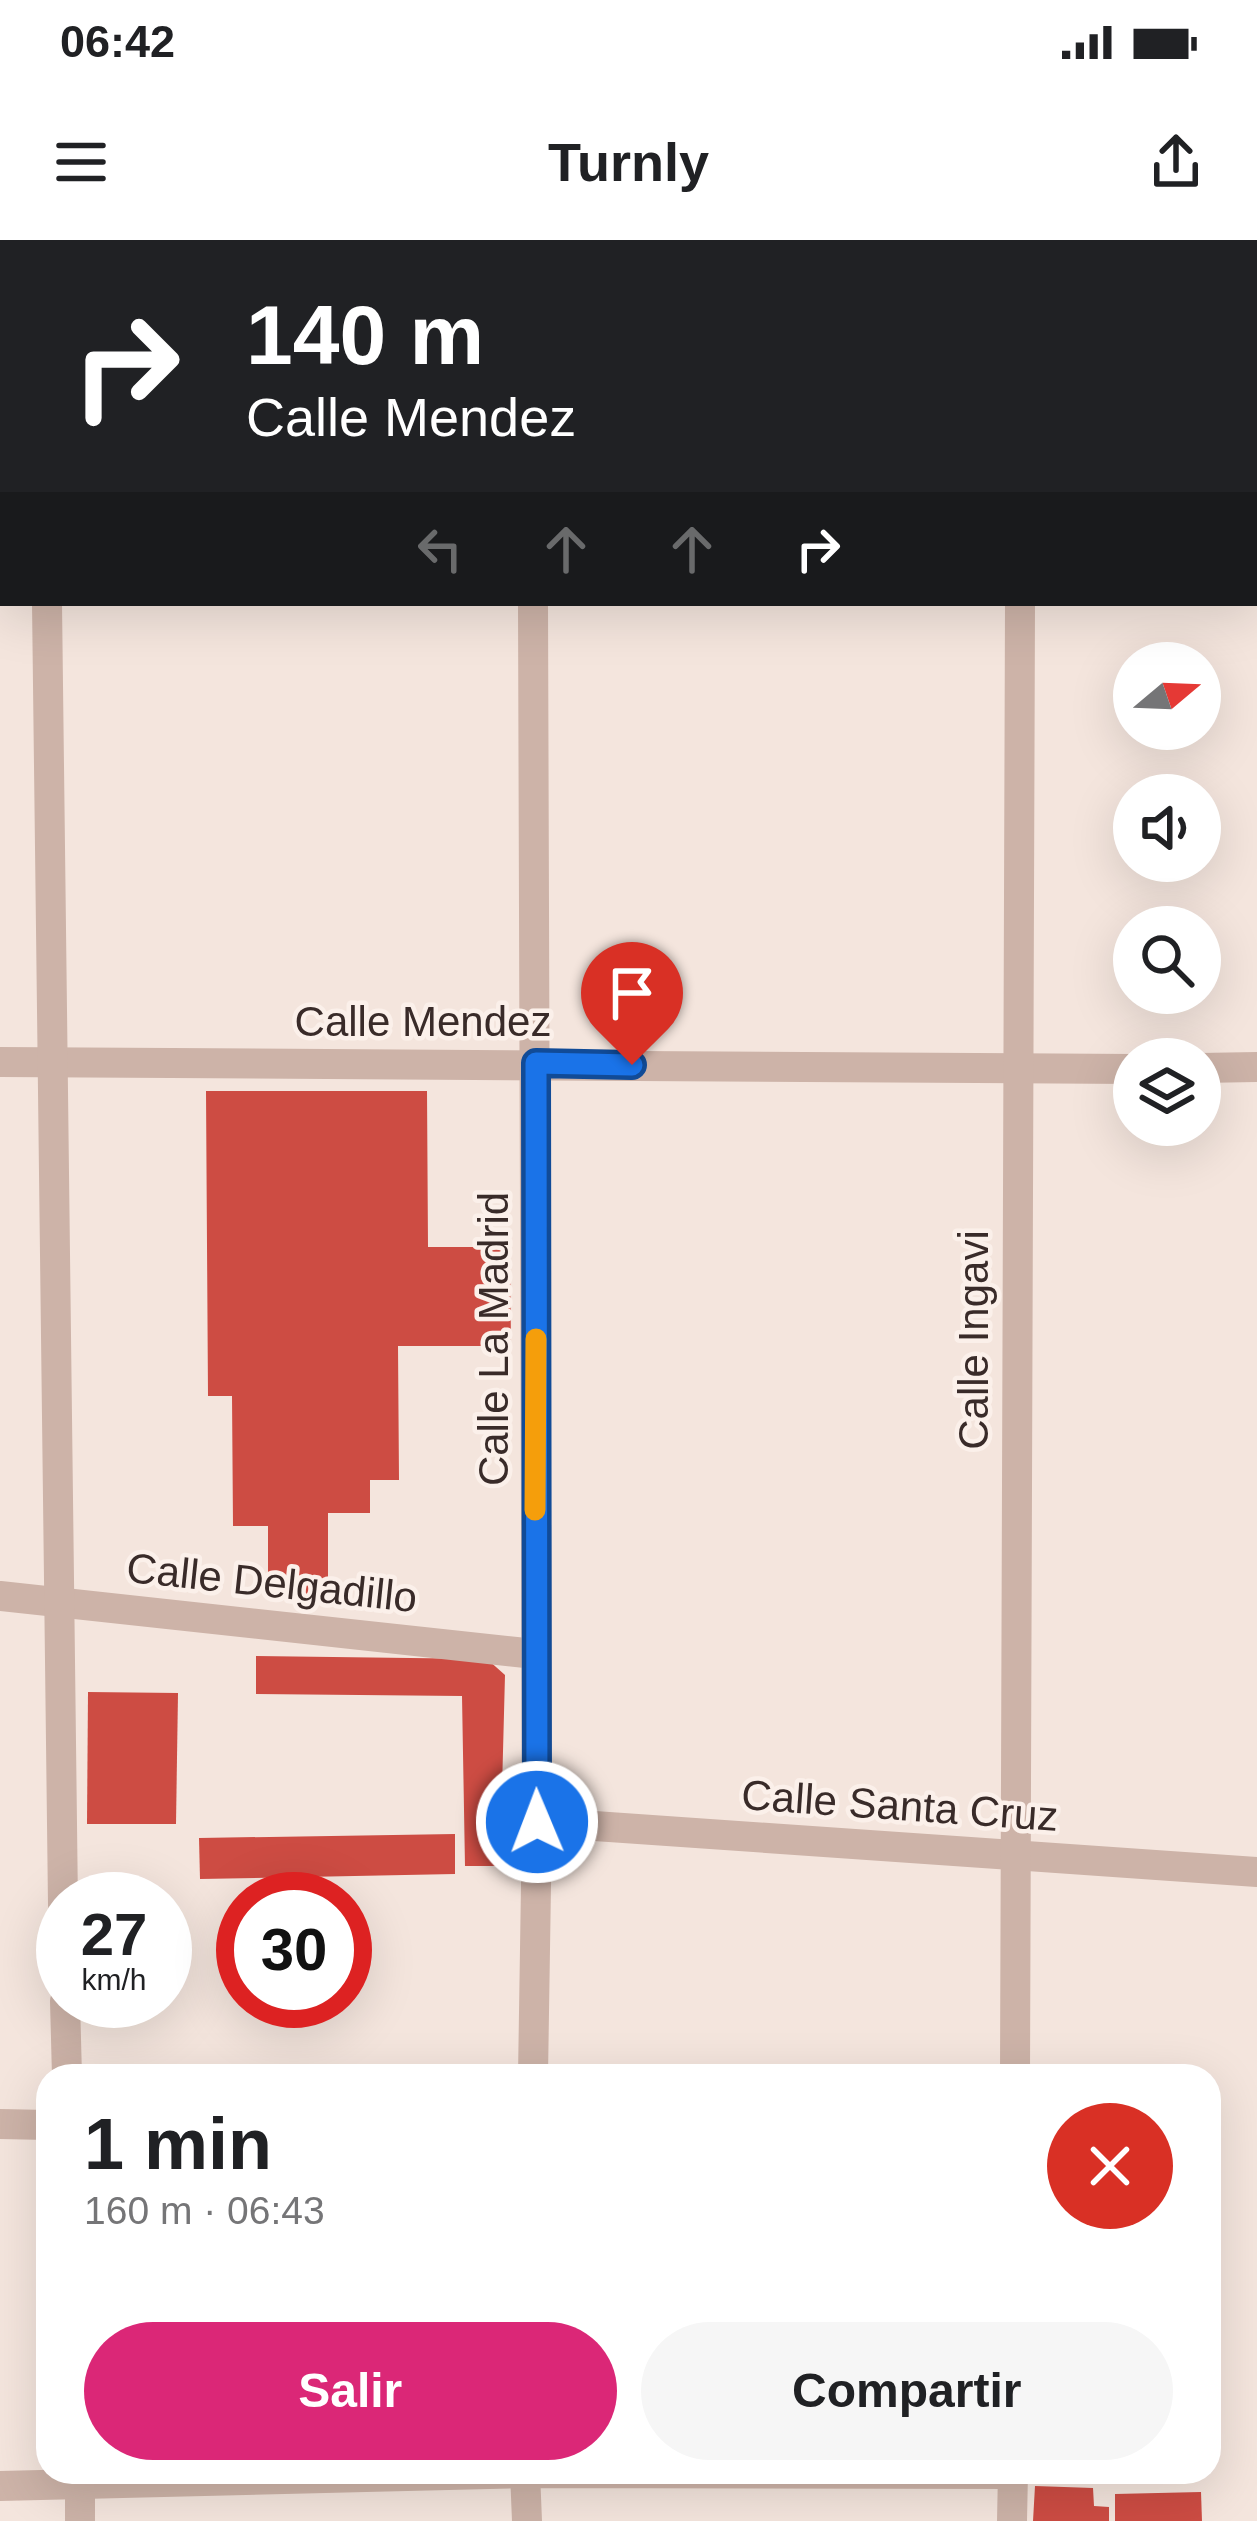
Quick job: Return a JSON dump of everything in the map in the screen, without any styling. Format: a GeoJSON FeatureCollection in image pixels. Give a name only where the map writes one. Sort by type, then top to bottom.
{"type":"FeatureCollection","features":[{"type":"Feature","properties":{"kind":"street"},"geometry":{"type":"LineString","coordinates":[[47,606],[62,1872]]}},
{"type":"Feature","properties":{"kind":"street","name":"Calle La Madrid"},"geometry":{"type":"LineString","coordinates":[[532,2064],[537,1822],[533,606]]}},
{"type":"Feature","properties":{"kind":"street","name":"Calle Ingavi"},"geometry":{"type":"LineString","coordinates":[[1015,2064],[1020,606]]}},
{"type":"Feature","properties":{"kind":"street","name":"Calle Mendez"},"geometry":{"type":"LineString","coordinates":[[0,1062],[1113,1069]]}},
{"type":"Feature","properties":{"kind":"street"},"geometry":{"type":"LineString","coordinates":[[1221,1068],[1257,1067]]}},
{"type":"Feature","properties":{"kind":"street","name":"Calle Delgadillo"},"geometry":{"type":"LineString","coordinates":[[0,1596],[535,1654]]}},
{"type":"Feature","properties":{"kind":"street","name":"Calle Santa Cruz"},"geometry":{"type":"LineString","coordinates":[[537,1822],[1257,1872]]}},
{"type":"Feature","properties":{"kind":"street"},"geometry":{"type":"LineString","coordinates":[[66,2028],[67,2064]]}},
{"type":"Feature","properties":{"kind":"street"},"geometry":{"type":"LineString","coordinates":[[0,2124],[36,2125]]}},
{"type":"Feature","properties":{"kind":"street"},"geometry":{"type":"LineString","coordinates":[[0,2486],[36,2482]]}},
{"type":"Feature","properties":{"kind":"street"},"geometry":{"type":"LineString","coordinates":[[80,2484],[80,2521]]}},
{"type":"Feature","properties":{"kind":"street"},"geometry":{"type":"LineString","coordinates":[[525,2484],[527,2521]]}},
{"type":"Feature","properties":{"kind":"street"},"geometry":{"type":"LineString","coordinates":[[1012,2521],[1013,2484]]}},
{"type":"Feature","properties":{"kind":"building"},"geometry":{"type":"Polygon","coordinates":[[[206,1091],[427,1091],[428,1247],[510,1247],[511,1346],[398,1346],[399,1480],[370,1480],[370,1513],[328,1513],[328,1598],[268,1598],[268,1526],[233,1526],[232,1396],[208,1396],[206,1091]]]}},
{"type":"Feature","properties":{"kind":"building"},"geometry":{"type":"Polygon","coordinates":[[[256,1656],[487,1659],[505,1675],[500,1866],[465,1866],[462,1696],[256,1694],[256,1656]]]}},
{"type":"Feature","properties":{"kind":"building"},"geometry":{"type":"Polygon","coordinates":[[[88,1692],[178,1693],[176,1824],[87,1824],[88,1692]]]}},
{"type":"Feature","properties":{"kind":"building"},"geometry":{"type":"Polygon","coordinates":[[[455,1834],[455,1874],[216,1872],[216,1879],[200,1879],[199,1838],[455,1834]]]}},
{"type":"Feature","properties":{"kind":"building"},"geometry":{"type":"Polygon","coordinates":[[[1035,2486],[1093,2488],[1094,2506],[1109,2507],[1109,2521],[1033,2521],[1035,2486]]]}},
{"type":"Feature","properties":{"kind":"building"},"geometry":{"type":"Polygon","coordinates":[[[1201,2492],[1202,2521],[1115,2521],[1115,2494],[1201,2492]]]}},
{"type":"Feature","properties":{"kind":"slow traffic"},"geometry":{"type":"LineString","coordinates":[[535,1510],[536,1339]]}},
{"type":"Feature","properties":{"kind":"route"},"geometry":{"type":"LineString","coordinates":[[537,1822],[536,1063],[632,1065]]}}]}
